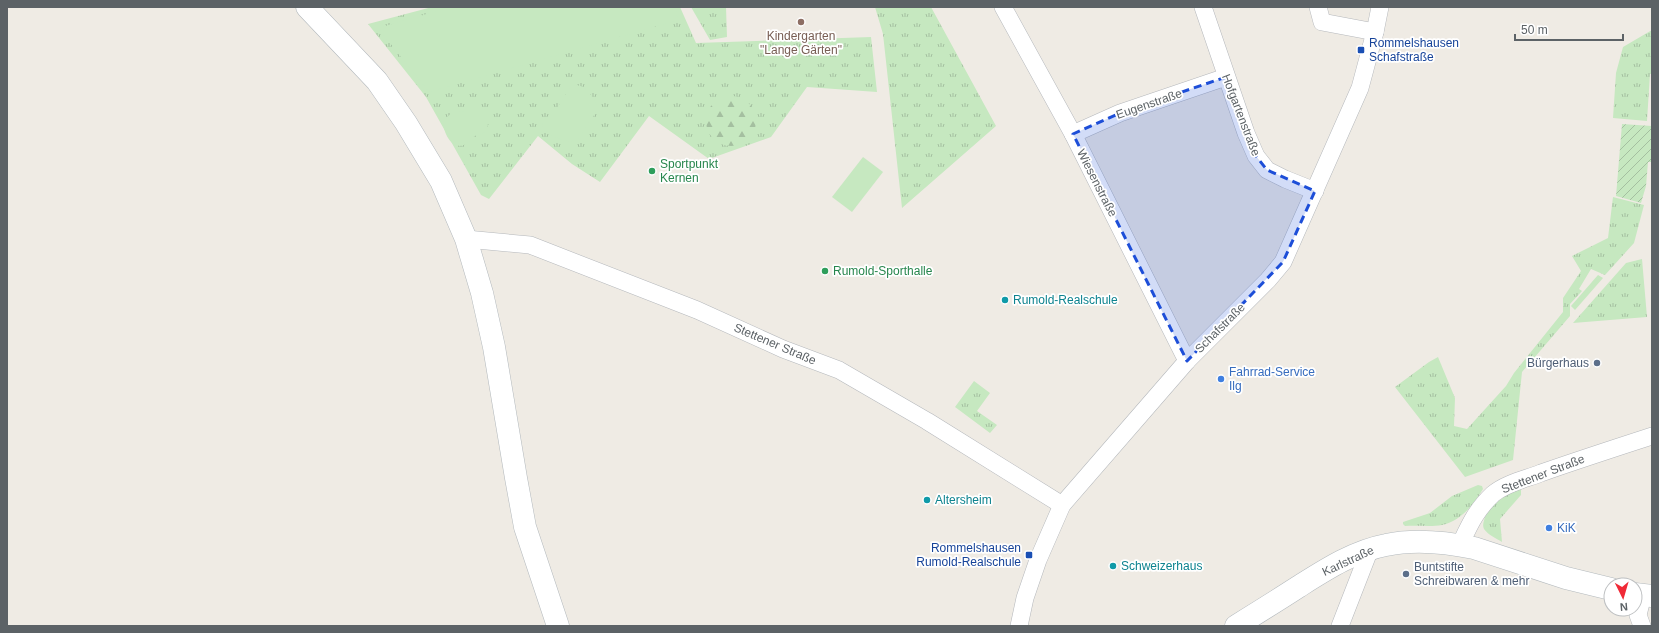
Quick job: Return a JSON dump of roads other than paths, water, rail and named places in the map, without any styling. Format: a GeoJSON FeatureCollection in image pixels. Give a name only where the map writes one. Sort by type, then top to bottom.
{"type":"FeatureCollection","features":[{"type":"Feature","properties":{"kind":"street"},"geometry":{"type":"LineString","coordinates":[[307,7],[377,81],[406,123],[441,181],[466,239],[482,293],[494,347],[525,527],[558,626]]}},
{"type":"Feature","properties":{"kind":"street","name":"Wiesenstraße"},"geometry":{"type":"LineString","coordinates":[[1003,7],[1073,134],[1187,361]]}},
{"type":"Feature","properties":{"kind":"street","name":"Hofgartenstraße"},"geometry":{"type":"LineString","coordinates":[[1203,7],[1226,77],[1256,156],[1267,170],[1315,192]]}},
{"type":"Feature","properties":{"kind":"street"},"geometry":{"type":"LineString","coordinates":[[1318,7],[1322,22],[1375,32]]}},
{"type":"Feature","properties":{"kind":"street","name":"Schafstraße"},"geometry":{"type":"LineString","coordinates":[[1019,626],[1025,598],[1038,560],[1062,505],[1187,361],[1268,280],[1283,262],[1360,88],[1380,7]]}},
{"type":"Feature","properties":{"kind":"street","name":"Eugenstraße"},"geometry":{"type":"LineString","coordinates":[[1073,134],[1120,113],[1226,77]]}},
{"type":"Feature","properties":{"kind":"street","name":"Stettener Straße"},"geometry":{"type":"LineString","coordinates":[[466,239],[530,245],[697,310],[783,350],[839,370],[927,421],[1062,505]]}},
{"type":"Feature","properties":{"kind":"street","name":"Stettener Straße"},"geometry":{"type":"LineString","coordinates":[[1460,545],[1476,512],[1501,489],[1574,462],[1652,436]]}},
{"type":"Feature","properties":{"kind":"street","name":"Karlstraße"},"geometry":{"type":"LineString","coordinates":[[1236,626],[1330,566],[1370,548],[1387,544],[1430,541],[1460,545],[1474,548],[1566,578],[1603,587]]}},
{"type":"Feature","properties":{"kind":"street"},"geometry":{"type":"LineString","coordinates":[[1340,626],[1370,548]]}},
{"type":"Feature","properties":{"kind":"place","name":"Kindergarten \"Lange Gärten\""},"geometry":{"type":"Point","coordinates":[801,22]}},
{"type":"Feature","properties":{"kind":"place","name":"Rommelshausen Schafstraße"},"geometry":{"type":"Point","coordinates":[1361,50]}},
{"type":"Feature","properties":{"kind":"place","name":"Sportpunkt Kernen"},"geometry":{"type":"Point","coordinates":[652,171]}},
{"type":"Feature","properties":{"kind":"place","name":"Rumold-Sporthalle"},"geometry":{"type":"Point","coordinates":[825,271]}},
{"type":"Feature","properties":{"kind":"place","name":"Rumold-Realschule"},"geometry":{"type":"Point","coordinates":[1005,300]}},
{"type":"Feature","properties":{"kind":"place","name":"Bürgerhaus"},"geometry":{"type":"Point","coordinates":[1597,363]}},
{"type":"Feature","properties":{"kind":"place","name":"Fahrrad-Service Ilg"},"geometry":{"type":"Point","coordinates":[1221,379]}},
{"type":"Feature","properties":{"kind":"place","name":"Altersheim"},"geometry":{"type":"Point","coordinates":[927,500]}},
{"type":"Feature","properties":{"kind":"place","name":"KiK"},"geometry":{"type":"Point","coordinates":[1549,528]}},
{"type":"Feature","properties":{"kind":"place","name":"Rommelshausen Rumold-Realschule"},"geometry":{"type":"Point","coordinates":[1029,555]}},
{"type":"Feature","properties":{"kind":"place","name":"Schweizerhaus"},"geometry":{"type":"Point","coordinates":[1113,566]}},
{"type":"Feature","properties":{"kind":"place","name":"Buntstifte Schreibwaren & mehr"},"geometry":{"type":"Point","coordinates":[1406,574]}}]}
